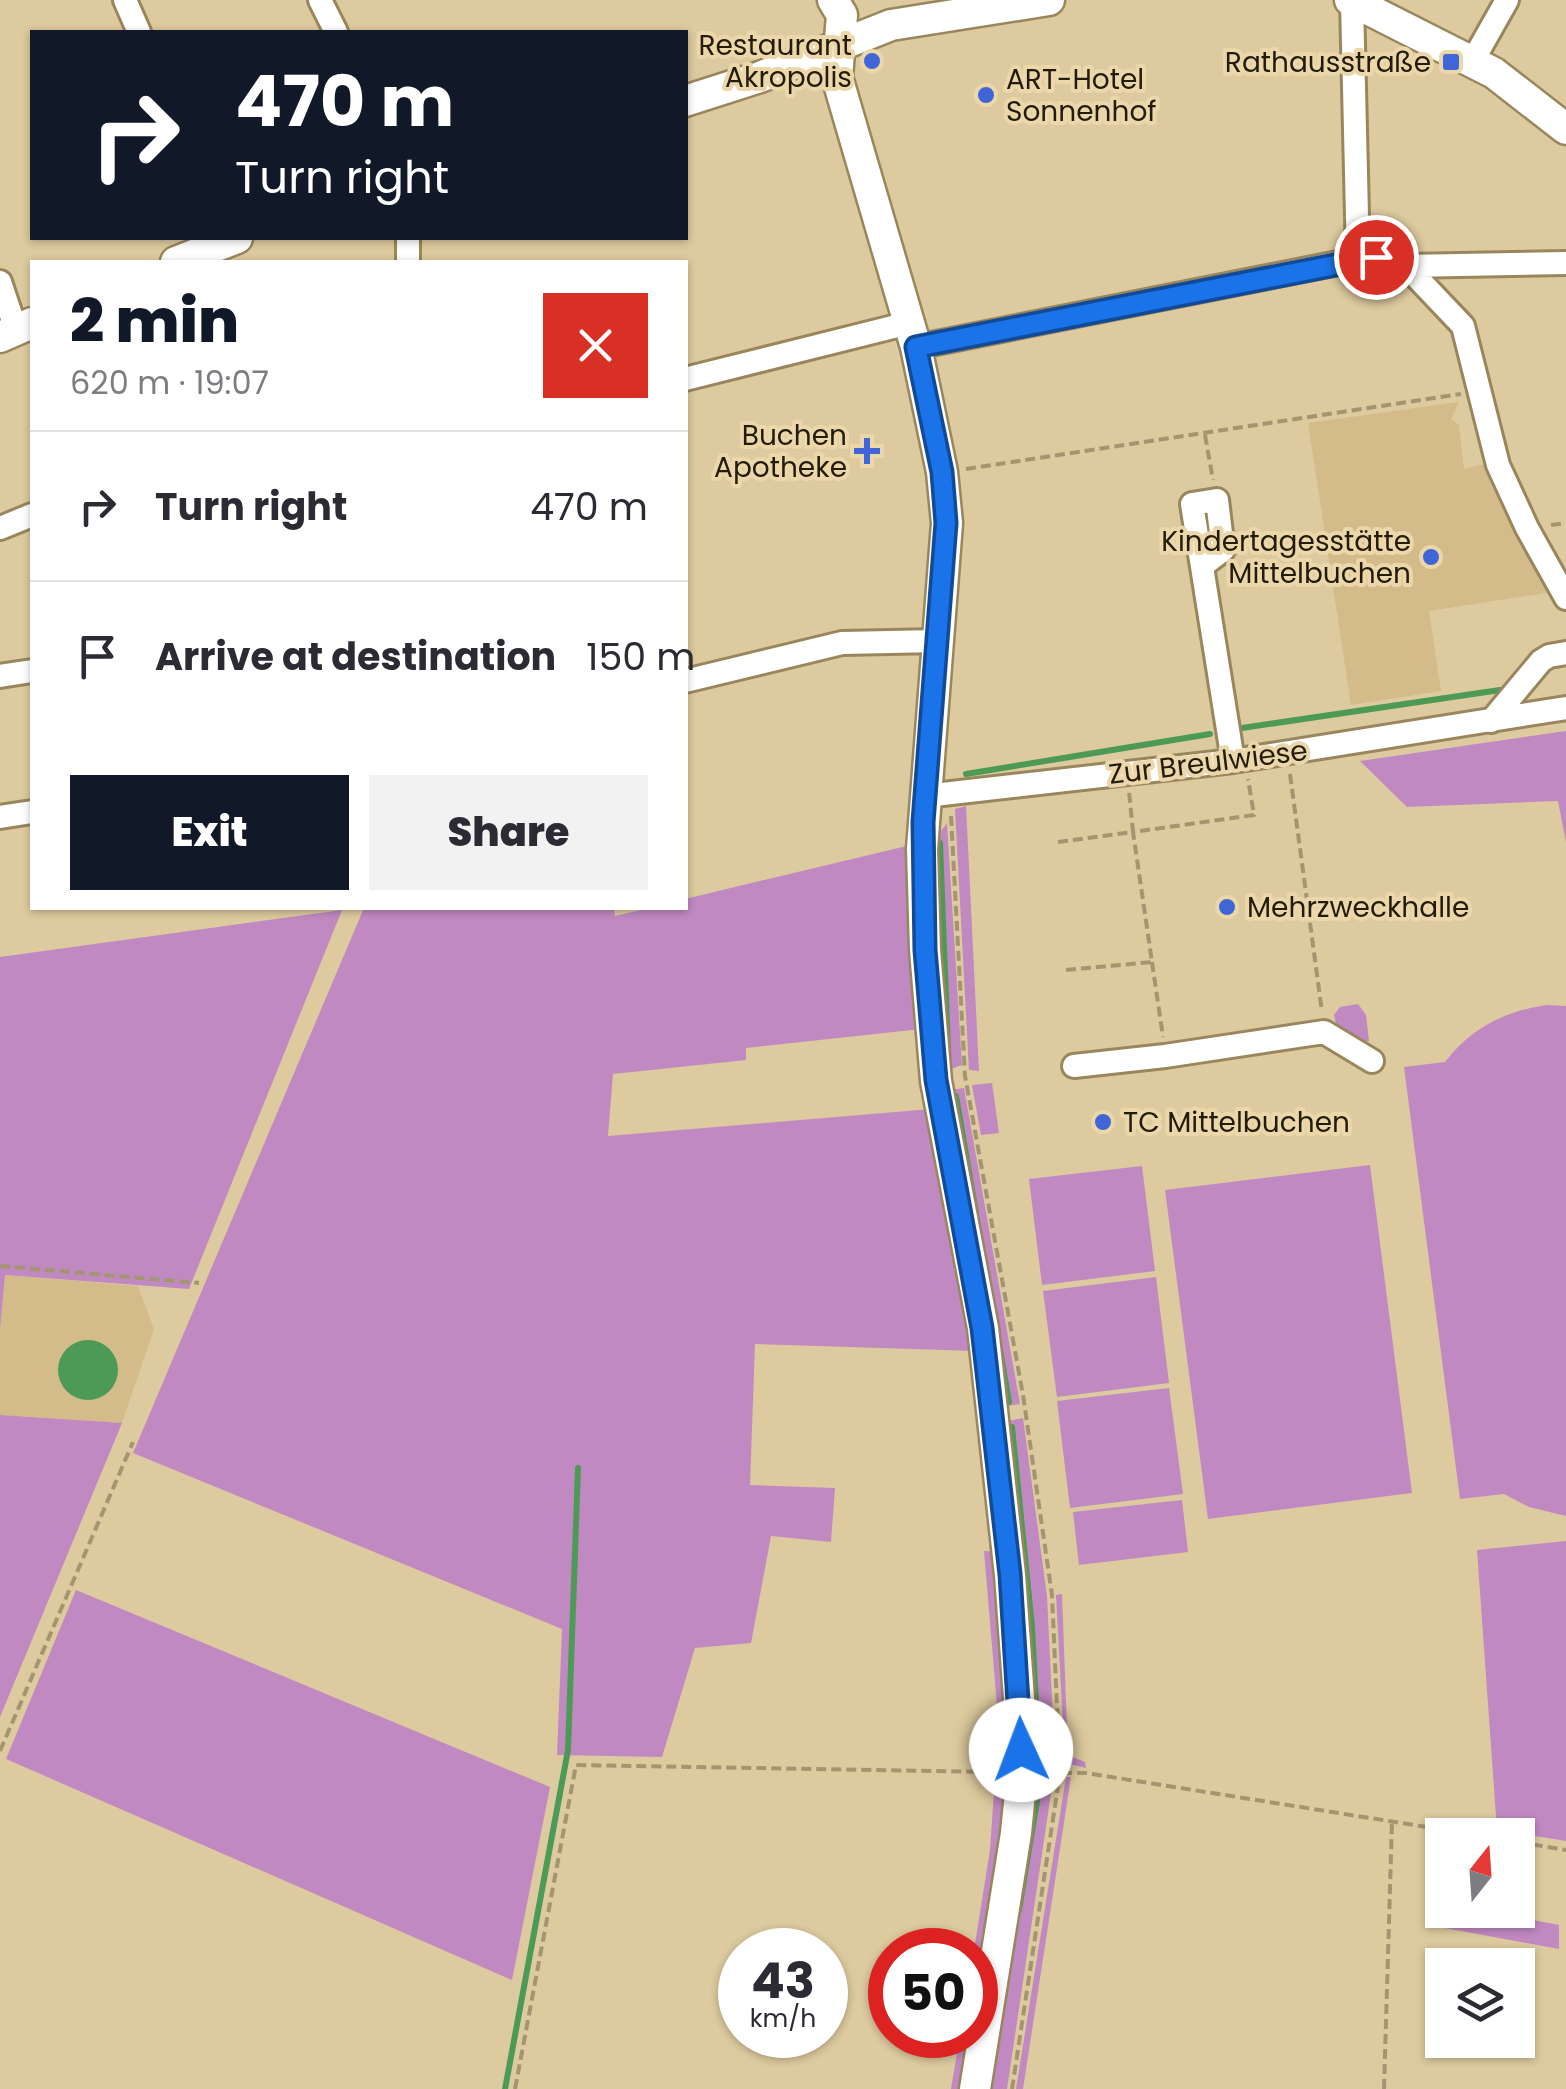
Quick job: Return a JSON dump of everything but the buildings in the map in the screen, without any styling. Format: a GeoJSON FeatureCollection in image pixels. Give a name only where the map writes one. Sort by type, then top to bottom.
{"type":"FeatureCollection","features":[{"type":"Feature","properties":{"kind":"main road"},"geometry":{"type":"LineString","coordinates":[[834,0],[842,15],[836,77],[912,335],[942,472],[946,523],[922,849],[930,1023],[936,1080],[982,1328],[1012,1593],[1022,1773],[975,2089]]}},
{"type":"Feature","properties":{"kind":"main road"},"geometry":{"type":"LineString","coordinates":[[688,101],[891,26],[1000,4],[1050,0]]}},
{"type":"Feature","properties":{"kind":"main road"},"geometry":{"type":"LineString","coordinates":[[1351,0],[1508,82],[1566,129]]}},
{"type":"Feature","properties":{"kind":"main road"},"geometry":{"type":"LineString","coordinates":[[180,260],[226,240]]}},
{"type":"Feature","properties":{"kind":"street"},"geometry":{"type":"LineString","coordinates":[[125,0],[138,30]]}},
{"type":"Feature","properties":{"kind":"street"},"geometry":{"type":"LineString","coordinates":[[320,0],[335,30]]}},
{"type":"Feature","properties":{"kind":"street"},"geometry":{"type":"LineString","coordinates":[[1351,0],[1358,258]]}},
{"type":"Feature","properties":{"kind":"street"},"geometry":{"type":"LineString","coordinates":[[1472,62],[1508,0]]}},
{"type":"Feature","properties":{"kind":"street"},"geometry":{"type":"LineString","coordinates":[[688,378],[912,335],[1358,258],[1391,260],[1406,266],[1566,262]]}},
{"type":"Feature","properties":{"kind":"street"},"geometry":{"type":"LineString","coordinates":[[1406,266],[1463,326],[1498,465],[1566,598]]}},
{"type":"Feature","properties":{"kind":"street"},"geometry":{"type":"LineString","coordinates":[[0,282],[16,330]]}},
{"type":"Feature","properties":{"kind":"street"},"geometry":{"type":"LineString","coordinates":[[1217,500],[1192,504],[1238,760]]}},
{"type":"Feature","properties":{"kind":"street"},"geometry":{"type":"LineString","coordinates":[[0,528],[30,524]]}},
{"type":"Feature","properties":{"kind":"street"},"geometry":{"type":"LineString","coordinates":[[688,680],[842,643],[938,641]]}},
{"type":"Feature","properties":{"kind":"street"},"geometry":{"type":"LineString","coordinates":[[1491,721],[1540,661],[1566,653]]}},
{"type":"Feature","properties":{"kind":"street"},"geometry":{"type":"LineString","coordinates":[[0,676],[30,672]]}},
{"type":"Feature","properties":{"kind":"street","name":"Zur Breulwiese"},"geometry":{"type":"LineString","coordinates":[[925,796],[1238,760],[1566,708]]}},
{"type":"Feature","properties":{"kind":"street"},"geometry":{"type":"LineString","coordinates":[[0,817],[30,812]]}},
{"type":"Feature","properties":{"kind":"street"},"geometry":{"type":"LineString","coordinates":[[1074,1066],[1324,1032],[1372,1061]]}},
{"type":"Feature","properties":{"kind":"path"},"geometry":{"type":"LineString","coordinates":[[942,472],[1480,391]]}},
{"type":"Feature","properties":{"kind":"path"},"geometry":{"type":"LineString","coordinates":[[1205,435],[1217,500]]}},
{"type":"Feature","properties":{"kind":"path"},"geometry":{"type":"LineString","coordinates":[[1287,753],[1324,1032]]}},
{"type":"Feature","properties":{"kind":"path"},"geometry":{"type":"LineString","coordinates":[[1058,842],[1254,815],[1238,760]]}},
{"type":"Feature","properties":{"kind":"path"},"geometry":{"type":"LineString","coordinates":[[1127,772],[1166,1056]]}},
{"type":"Feature","properties":{"kind":"path"},"geometry":{"type":"LineString","coordinates":[[1066,970],[1152,962]]}},
{"type":"Feature","properties":{"kind":"path"},"geometry":{"type":"LineString","coordinates":[[0,1266],[199,1283]]}},
{"type":"Feature","properties":{"kind":"path"},"geometry":{"type":"LineString","coordinates":[[0,1751],[133,1442]]}},
{"type":"Feature","properties":{"kind":"path"},"geometry":{"type":"LineString","coordinates":[[514,2089],[576,1765],[1086,1773],[1425,1826]]}},
{"type":"Feature","properties":{"kind":"path"},"geometry":{"type":"LineString","coordinates":[[1384,2089],[1392,1821]]}},
{"type":"Feature","properties":{"kind":"path"},"geometry":{"type":"LineString","coordinates":[[1535,1845],[1566,1850]]}},
{"type":"Feature","properties":{"kind":"shaded area","name":"Kindertagesstätte Mittelbuchen"},"geometry":{"type":"Polygon","coordinates":[[[1459,402],[1451,419],[1459,425],[1464,469],[1484,464],[1552,592],[1429,611],[1441,691],[1351,705],[1308,423],[1459,402]]]}},
{"type":"Feature","properties":{"kind":"shaded area"},"geometry":{"type":"Polygon","coordinates":[[[1566,731],[1566,842],[1558,801],[1407,807],[1360,761],[1566,731]]]}},
{"type":"Feature","properties":{"kind":"shaded area"},"geometry":{"type":"Polygon","coordinates":[[[966,806],[979,1071],[969,1070],[955,809],[966,806]]]}},
{"type":"Feature","properties":{"kind":"shaded area"},"geometry":{"type":"Polygon","coordinates":[[[947,823],[962,1065],[943,1072],[936,838],[947,823]]]}},
{"type":"Feature","properties":{"kind":"shaded area"},"geometry":{"type":"Polygon","coordinates":[[[911,845],[921,1029],[746,1048],[746,1060],[613,1074],[608,1136],[931,1109],[976,1351],[755,1344],[750,1485],[835,1488],[831,1542],[771,1536],[751,1643],[695,1648],[662,1757],[557,1755],[562,1629],[133,1453],[363,910],[614,910],[615,916],[640,910],[688,910],[688,898],[911,845]]]}},
{"type":"Feature","properties":{"kind":"shaded area"},"geometry":{"type":"Polygon","coordinates":[[[342,910],[189,1289],[5,1275],[0,1329],[0,957],[342,910]]]}},
{"type":"Feature","properties":{"kind":"shaded area"},"geometry":{"type":"Polygon","coordinates":[[[1358,1004],[1366,1015],[1369,1041],[1347,1044],[1334,1015],[1340,1007],[1358,1004]]]}},
{"type":"Feature","properties":{"kind":"shaded area"},"geometry":{"type":"Polygon","coordinates":[[[1547,1005],[1566,1006],[1566,1516],[1529,1507],[1504,1494],[1460,1499],[1404,1067],[1445,1062],[1490,1023],[1547,1005]]]}},
{"type":"Feature","properties":{"kind":"shaded area"},"geometry":{"type":"Polygon","coordinates":[[[992,1083],[999,1133],[981,1135],[972,1085],[992,1083]]]}},
{"type":"Feature","properties":{"kind":"shaded area"},"geometry":{"type":"Polygon","coordinates":[[[964,1088],[1020,1404],[1001,1407],[945,1091],[964,1088]]]}},
{"type":"Feature","properties":{"kind":"shaded area"},"geometry":{"type":"Polygon","coordinates":[[[1370,1165],[1412,1493],[1208,1519],[1165,1190],[1370,1165]]]}},
{"type":"Feature","properties":{"kind":"shaded area"},"geometry":{"type":"Polygon","coordinates":[[[1142,1166],[1155,1271],[1042,1285],[1029,1179],[1142,1166]]]}},
{"type":"Feature","properties":{"kind":"shaded area"},"geometry":{"type":"Polygon","coordinates":[[[5,1275],[138,1286],[154,1329],[122,1423],[0,1415],[0,1329],[5,1275]]]}},
{"type":"Feature","properties":{"kind":"shaded area"},"geometry":{"type":"Polygon","coordinates":[[[1156,1277],[1169,1383],[1057,1397],[1043,1291],[1156,1277]]]}},
{"type":"Feature","properties":{"kind":"shaded area"},"geometry":{"type":"Polygon","coordinates":[[[88,1340],[109,1349],[118,1370],[109,1391],[88,1400],[67,1391],[58,1370],[67,1349],[88,1340]]]}},
{"type":"Feature","properties":{"kind":"shaded area"},"geometry":{"type":"Polygon","coordinates":[[[1169,1388],[1183,1494],[1070,1508],[1057,1401],[1169,1388]]]}},
{"type":"Feature","properties":{"kind":"shaded area"},"geometry":{"type":"Polygon","coordinates":[[[0,1415],[122,1423],[0,1717],[0,1415]]]}},
{"type":"Feature","properties":{"kind":"shaded area"},"geometry":{"type":"Polygon","coordinates":[[[1023,1418],[1047,1596],[1055,1761],[1031,1763],[1005,1422],[1023,1418]]]}},
{"type":"Feature","properties":{"kind":"shaded area"},"geometry":{"type":"Polygon","coordinates":[[[1182,1500],[1188,1552],[1079,1565],[1073,1512],[1182,1500]]]}},
{"type":"Feature","properties":{"kind":"shaded area"},"geometry":{"type":"Polygon","coordinates":[[[1566,1541],[1566,1841],[1535,1836],[1535,1818],[1496,1818],[1477,1550],[1566,1541]]]}},
{"type":"Feature","properties":{"kind":"shaded area"},"geometry":{"type":"Polygon","coordinates":[[[984,1551],[998,1552],[1013,1767],[996,1766],[998,1717],[984,1551]]]}},
{"type":"Feature","properties":{"kind":"shaded area"},"geometry":{"type":"Polygon","coordinates":[[[76,1590],[550,1787],[512,1980],[6,1759],[76,1590]]]}},
{"type":"Feature","properties":{"kind":"shaded area"},"geometry":{"type":"Polygon","coordinates":[[[1062,1594],[1068,1755],[1085,1762],[1086,1768],[1065,1763],[1056,1595],[1062,1594]]]}},
{"type":"Feature","properties":{"kind":"shaded area"},"geometry":{"type":"Polygon","coordinates":[[[1048,1776],[1053,1780],[1007,2089],[984,2089],[989,2058],[998,2058],[998,2000],[1032,1784],[1037,1778],[1048,1776]]]}},
{"type":"Feature","properties":{"kind":"shaded area"},"geometry":{"type":"Polygon","coordinates":[[[995,1777],[1015,1778],[992,1928],[978,1928],[990,1850],[995,1777]]]}},
{"type":"Feature","properties":{"kind":"shaded area"},"geometry":{"type":"Polygon","coordinates":[[[1066,1777],[1071,1777],[1023,2089],[1016,2089],[1066,1777]]]}},
{"type":"Feature","properties":{"kind":"shaded area"},"geometry":{"type":"Polygon","coordinates":[[[1535,1920],[1559,1925],[1559,1949],[1445,1928],[1535,1928],[1535,1920]]]}},
{"type":"Feature","properties":{"kind":"shaded area"},"geometry":{"type":"Polygon","coordinates":[[[956,2058],[972,2058],[967,2089],[951,2089],[956,2058]]]}},
{"type":"Feature","properties":{"kind":"waterway"},"geometry":{"type":"LineString","coordinates":[[1242,728],[1500,690]]}},
{"type":"Feature","properties":{"kind":"waterway"},"geometry":{"type":"LineString","coordinates":[[966,774],[1210,734]]}},
{"type":"Feature","properties":{"kind":"waterway"},"geometry":{"type":"LineString","coordinates":[[940,843],[948,1051]]}},
{"type":"Feature","properties":{"kind":"waterway"},"geometry":{"type":"LineString","coordinates":[[956,1096],[976,1213]]}},
{"type":"Feature","properties":{"kind":"waterway"},"geometry":{"type":"LineString","coordinates":[[1000,1349],[1009,1402]]}},
{"type":"Feature","properties":{"kind":"waterway"},"geometry":{"type":"LineString","coordinates":[[1012,1427],[1032,1627],[1038,1744]]}},
{"type":"Feature","properties":{"kind":"waterway"},"geometry":{"type":"LineString","coordinates":[[505,2089],[568,1750],[578,1468]]}},
{"type":"Feature","properties":{"kind":"waterway"},"geometry":{"type":"LineString","coordinates":[[1019,1910],[1040,1783]]}},
{"type":"Feature","properties":{"kind":"place","name":"Restaurant Akropolis"},"geometry":{"type":"Point","coordinates":[872,61]}},
{"type":"Feature","properties":{"kind":"place","name":"Rathausstraße"},"geometry":{"type":"Point","coordinates":[1451,62]}},
{"type":"Feature","properties":{"kind":"place","name":"ART-Hotel Sonnenhof"},"geometry":{"type":"Point","coordinates":[986,95]}},
{"type":"Feature","properties":{"kind":"place","name":"Buchen Apotheke"},"geometry":{"type":"Point","coordinates":[867,451]}},
{"type":"Feature","properties":{"kind":"place","name":"Kindertagesstätte Mittelbuchen"},"geometry":{"type":"Point","coordinates":[1431,557]}},
{"type":"Feature","properties":{"kind":"place","name":"Mehrzweckhalle"},"geometry":{"type":"Point","coordinates":[1227,907]}},
{"type":"Feature","properties":{"kind":"place","name":"TC Mittelbuchen"},"geometry":{"type":"Point","coordinates":[1103,1122]}},
{"type":"Feature","properties":{"kind":"route"},"geometry":{"type":"LineString","coordinates":[[1021,1750],[1010,1574],[982,1328],[936,1080],[930,1023],[922,849],[946,523],[942,472],[916,347],[1376,257]]}}]}
